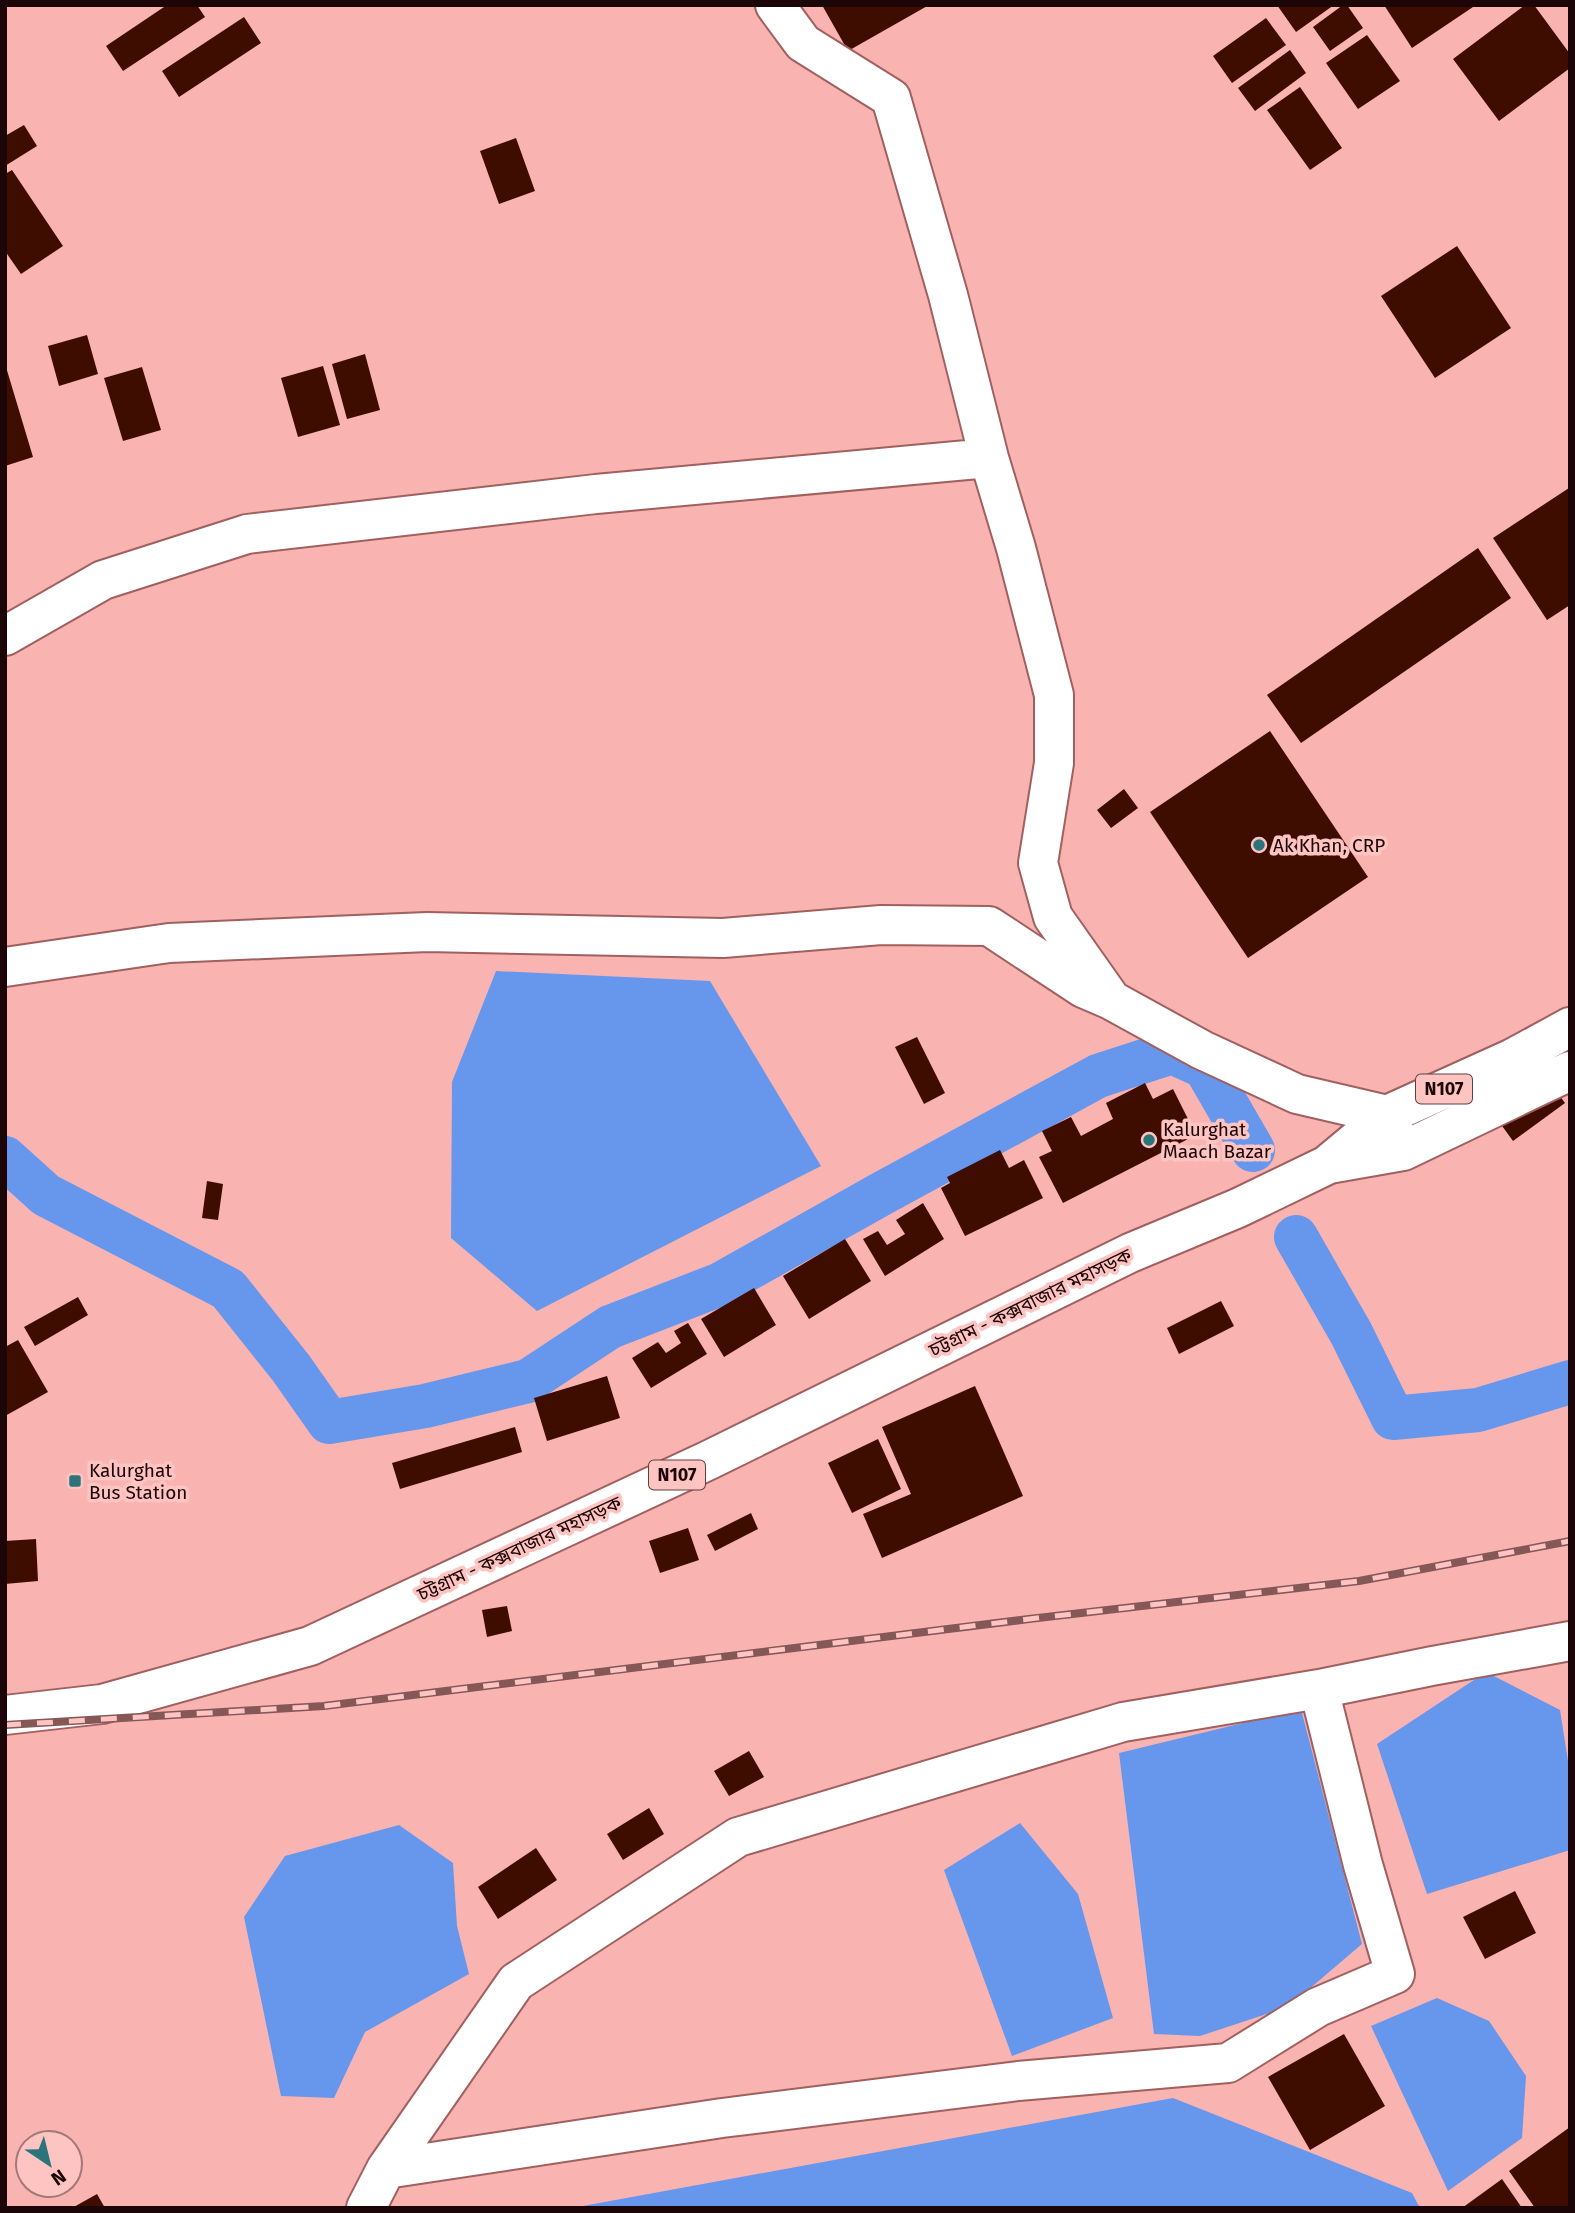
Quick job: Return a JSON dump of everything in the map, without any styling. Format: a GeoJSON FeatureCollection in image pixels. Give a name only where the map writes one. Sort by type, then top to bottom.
{"type":"FeatureCollection","features":[{"type":"Feature","properties":{"kind":"main road"},"geometry":{"type":"LineString","coordinates":[[775,5],[803,43],[891,97],[951,307],[989,458],[1055,695],[1054,763],[1038,863],[1053,917],[1111,1000]]}},
{"type":"Feature","properties":{"kind":"main road"},"geometry":{"type":"LineString","coordinates":[[5,636],[103,580],[247,534],[596,494],[989,458]]}},
{"type":"Feature","properties":{"kind":"main road"},"geometry":{"type":"LineString","coordinates":[[5,967],[169,943],[400,933],[723,938],[881,925],[989,926],[1083,988],[1111,1000],[1202,1050],[1297,1094],[1387,1115],[1403,1151]]}},
{"type":"Feature","properties":{"kind":"main road","name":"N107"},"geometry":{"type":"LineString","coordinates":[[1327,1165],[1387,1115],[1513,1058],[1570,1027]]}},
{"type":"Feature","properties":{"kind":"main road","name":"N107"},"geometry":{"type":"LineString","coordinates":[[1327,1165],[1403,1151],[1570,1071]]}},
{"type":"Feature","properties":{"kind":"main road","name":"চট্টগ্রাম - কক্সবাজার মহাসড়ক"},"geometry":{"type":"LineString","coordinates":[[5,1715],[102,1704],[310,1646],[709,1460],[1130,1252],[1238,1208],[1327,1165]]}},
{"type":"Feature","properties":{"kind":"main road"},"geometry":{"type":"LineString","coordinates":[[366,2208],[386,2169],[516,1982],[738,1837],[1122,1722],[1320,1689],[1570,1641]]}},
{"type":"Feature","properties":{"kind":"main road"},"geometry":{"type":"LineString","coordinates":[[386,2169],[736,2116],[1018,2081],[1228,2063],[1318,2007],[1395,1974],[1363,1865],[1320,1689]]}},
{"type":"Feature","properties":{"kind":"water"},"geometry":{"type":"Polygon","coordinates":[[[496,971],[710,981],[821,1166],[537,1311],[451,1238],[452,1082],[496,971]]]}},
{"type":"Feature","properties":{"kind":"water"},"geometry":{"type":"Polygon","coordinates":[[[1486,1672],[1560,1710],[1570,1774],[1570,1850],[1427,1894],[1377,1744],[1486,1672]]]}},
{"type":"Feature","properties":{"kind":"water"},"geometry":{"type":"Polygon","coordinates":[[[1301,1709],[1362,1944],[1288,2007],[1200,2036],[1154,2034],[1119,1753],[1301,1709]]]}},
{"type":"Feature","properties":{"kind":"water"},"geometry":{"type":"Polygon","coordinates":[[[1020,1823],[1078,1894],[1113,2018],[1012,2056],[944,1870],[1020,1823]]]}},
{"type":"Feature","properties":{"kind":"water"},"geometry":{"type":"Polygon","coordinates":[[[399,1825],[453,1863],[457,1926],[469,1974],[365,2032],[334,2098],[281,2096],[244,1917],[285,1856],[399,1825]]]}},
{"type":"Feature","properties":{"kind":"water"},"geometry":{"type":"Polygon","coordinates":[[[1437,1998],[1489,2021],[1526,2076],[1522,2138],[1448,2191],[1371,2026],[1437,1998]]]}},
{"type":"Feature","properties":{"kind":"water"},"geometry":{"type":"Polygon","coordinates":[[[1173,2098],[1412,2193],[1420,2208],[572,2208],[1173,2098]]]}},
{"type":"Feature","properties":{"kind":"building"},"geometry":{"type":"Polygon","coordinates":[[[167,5],[197,5],[205,17],[123,71],[106,46],[167,5]]]}},
{"type":"Feature","properties":{"kind":"building"},"geometry":{"type":"Polygon","coordinates":[[[822,5],[929,5],[848,51],[822,5]]]}},
{"type":"Feature","properties":{"kind":"building"},"geometry":{"type":"Polygon","coordinates":[[[1277,5],[1334,5],[1296,32],[1277,5]]]}},
{"type":"Feature","properties":{"kind":"building"},"geometry":{"type":"Polygon","coordinates":[[[1343,5],[1347,5],[1363,28],[1330,51],[1313,27],[1343,5]]]}},
{"type":"Feature","properties":{"kind":"building"},"geometry":{"type":"Polygon","coordinates":[[[1384,5],[1476,5],[1412,48],[1384,5]]]}},
{"type":"Feature","properties":{"kind":"building"},"geometry":{"type":"Polygon","coordinates":[[[1525,5],[1534,5],[1570,54],[1570,68],[1499,121],[1453,59],[1525,5]]]}},
{"type":"Feature","properties":{"kind":"building"},"geometry":{"type":"Polygon","coordinates":[[[244,17],[261,43],[179,97],[162,71],[244,17]]]}},
{"type":"Feature","properties":{"kind":"building"},"geometry":{"type":"Polygon","coordinates":[[[1266,18],[1286,45],[1232,83],[1213,56],[1266,18]]]}},
{"type":"Feature","properties":{"kind":"building"},"geometry":{"type":"Polygon","coordinates":[[[1367,35],[1400,81],[1358,109],[1326,63],[1367,35]]]}},
{"type":"Feature","properties":{"kind":"building"},"geometry":{"type":"Polygon","coordinates":[[[1290,50],[1306,73],[1255,111],[1238,88],[1290,50]]]}},
{"type":"Feature","properties":{"kind":"building"},"geometry":{"type":"Polygon","coordinates":[[[1300,87],[1342,148],[1310,170],[1267,110],[1300,87]]]}},
{"type":"Feature","properties":{"kind":"building"},"geometry":{"type":"Polygon","coordinates":[[[24,125],[37,146],[5,166],[5,136],[24,125]]]}},
{"type":"Feature","properties":{"kind":"building"},"geometry":{"type":"Polygon","coordinates":[[[516,138],[535,191],[499,204],[480,151],[516,138]]]}},
{"type":"Feature","properties":{"kind":"building"},"geometry":{"type":"Polygon","coordinates":[[[12,170],[63,246],[21,274],[5,251],[5,174],[12,170]]]}},
{"type":"Feature","properties":{"kind":"building"},"geometry":{"type":"Polygon","coordinates":[[[1457,246],[1511,328],[1435,378],[1381,296],[1457,246]]]}},
{"type":"Feature","properties":{"kind":"building"},"geometry":{"type":"Polygon","coordinates":[[[87,335],[98,374],[59,386],[48,346],[87,335]]]}},
{"type":"Feature","properties":{"kind":"building"},"geometry":{"type":"Polygon","coordinates":[[[365,354],[380,410],[347,419],[332,364],[365,354]]]}},
{"type":"Feature","properties":{"kind":"building"},"geometry":{"type":"Polygon","coordinates":[[[323,366],[340,425],[298,437],[281,378],[323,366]]]}},
{"type":"Feature","properties":{"kind":"building"},"geometry":{"type":"Polygon","coordinates":[[[142,367],[161,430],[123,441],[104,378],[142,367]]]}},
{"type":"Feature","properties":{"kind":"building"},"geometry":{"type":"Polygon","coordinates":[[[5,368],[33,457],[5,466],[5,368]]]}},
{"type":"Feature","properties":{"kind":"building"},"geometry":{"type":"Polygon","coordinates":[[[1569,488],[1570,605],[1547,620],[1493,538],[1569,488]]]}},
{"type":"Feature","properties":{"kind":"building"},"geometry":{"type":"Polygon","coordinates":[[[1478,548],[1511,598],[1301,743],[1267,695],[1478,548]]]}},
{"type":"Feature","properties":{"kind":"building","name":"Ak Khan, CRP"},"geometry":{"type":"Polygon","coordinates":[[[1270,731],[1368,877],[1248,958],[1150,812],[1270,731]]]}},
{"type":"Feature","properties":{"kind":"building"},"geometry":{"type":"Polygon","coordinates":[[[1124,789],[1138,808],[1111,828],[1097,810],[1124,789]]]}},
{"type":"Feature","properties":{"kind":"building"},"geometry":{"type":"Polygon","coordinates":[[[917,1037],[945,1093],[924,1104],[895,1047],[917,1037]]]}},
{"type":"Feature","properties":{"kind":"building"},"geometry":{"type":"Polygon","coordinates":[[[1549,1081],[1565,1103],[1513,1141],[1497,1119],[1549,1081]]]}},
{"type":"Feature","properties":{"kind":"building"},"geometry":{"type":"Polygon","coordinates":[[[1145,1083],[1153,1099],[1173,1089],[1196,1135],[1063,1203],[1039,1157],[1052,1151],[1042,1131],[1071,1117],[1081,1136],[1113,1119],[1106,1103],[1145,1083]]]}},
{"type":"Feature","properties":{"kind":"building"},"geometry":{"type":"Polygon","coordinates":[[[1000,1150],[1009,1168],[1024,1160],[1043,1198],[965,1236],[941,1188],[950,1183],[947,1177],[1000,1150]]]}},
{"type":"Feature","properties":{"kind":"building"},"geometry":{"type":"Polygon","coordinates":[[[207,1181],[223,1184],[218,1220],[202,1218],[207,1181]]]}},
{"type":"Feature","properties":{"kind":"building"},"geometry":{"type":"Polygon","coordinates":[[[923,1203],[944,1239],[885,1276],[863,1239],[878,1231],[887,1245],[905,1234],[896,1220],[923,1203]]]}},
{"type":"Feature","properties":{"kind":"building"},"geometry":{"type":"Polygon","coordinates":[[[845,1239],[871,1281],[809,1319],[783,1276],[845,1239]]]}},
{"type":"Feature","properties":{"kind":"building"},"geometry":{"type":"Polygon","coordinates":[[[754,1288],[776,1325],[724,1357],[701,1319],[754,1288]]]}},
{"type":"Feature","properties":{"kind":"building"},"geometry":{"type":"Polygon","coordinates":[[[78,1297],[88,1315],[35,1346],[24,1327],[78,1297]]]}},
{"type":"Feature","properties":{"kind":"building"},"geometry":{"type":"Polygon","coordinates":[[[1221,1301],[1234,1326],[1179,1354],[1167,1328],[1221,1301]]]}},
{"type":"Feature","properties":{"kind":"building"},"geometry":{"type":"Polygon","coordinates":[[[688,1323],[707,1354],[651,1388],[632,1358],[658,1342],[666,1353],[681,1343],[674,1331],[688,1323]]]}},
{"type":"Feature","properties":{"kind":"building"},"geometry":{"type":"Polygon","coordinates":[[[18,1340],[48,1392],[5,1416],[5,1347],[18,1340]]]}},
{"type":"Feature","properties":{"kind":"building"},"geometry":{"type":"Polygon","coordinates":[[[607,1376],[620,1418],[547,1441],[534,1398],[607,1376]]]}},
{"type":"Feature","properties":{"kind":"building"},"geometry":{"type":"Polygon","coordinates":[[[975,1386],[1023,1496],[882,1558],[863,1514],[911,1494],[882,1427],[975,1386]]]}},
{"type":"Feature","properties":{"kind":"building"},"geometry":{"type":"Polygon","coordinates":[[[515,1427],[522,1452],[400,1489],[392,1463],[515,1427]]]}},
{"type":"Feature","properties":{"kind":"building"},"geometry":{"type":"Polygon","coordinates":[[[878,1439],[901,1489],[852,1513],[828,1463],[878,1439]]]}},
{"type":"Feature","properties":{"kind":"building"},"geometry":{"type":"Polygon","coordinates":[[[751,1513],[758,1529],[715,1551],[707,1535],[751,1513]]]}},
{"type":"Feature","properties":{"kind":"building"},"geometry":{"type":"Polygon","coordinates":[[[688,1528],[699,1560],[660,1573],[649,1541],[688,1528]]]}},
{"type":"Feature","properties":{"kind":"building"},"geometry":{"type":"Polygon","coordinates":[[[36,1539],[38,1581],[5,1584],[5,1541],[36,1539]]]}},
{"type":"Feature","properties":{"kind":"building"},"geometry":{"type":"Polygon","coordinates":[[[507,1606],[512,1631],[487,1637],[482,1610],[507,1606]]]}},
{"type":"Feature","properties":{"kind":"building"},"geometry":{"type":"Polygon","coordinates":[[[749,1751],[764,1777],[729,1796],[714,1771],[749,1751]]]}},
{"type":"Feature","properties":{"kind":"building"},"geometry":{"type":"Polygon","coordinates":[[[649,1808],[664,1834],[623,1860],[607,1834],[649,1808]]]}},
{"type":"Feature","properties":{"kind":"building"},"geometry":{"type":"Polygon","coordinates":[[[536,1848],[557,1880],[498,1919],[478,1887],[536,1848]]]}},
{"type":"Feature","properties":{"kind":"building"},"geometry":{"type":"Polygon","coordinates":[[[1515,1891],[1536,1933],[1485,1959],[1463,1917],[1515,1891]]]}},
{"type":"Feature","properties":{"kind":"building"},"geometry":{"type":"Polygon","coordinates":[[[1344,2034],[1385,2106],[1310,2150],[1268,2077],[1344,2034]]]}},
{"type":"Feature","properties":{"kind":"building"},"geometry":{"type":"Polygon","coordinates":[[[1570,2127],[1570,2208],[1535,2208],[1509,2171],[1570,2127]]]}},
{"type":"Feature","properties":{"kind":"building"},"geometry":{"type":"Polygon","coordinates":[[[1502,2179],[1522,2208],[1462,2208],[1502,2179]]]}},
{"type":"Feature","properties":{"kind":"building"},"geometry":{"type":"Polygon","coordinates":[[[97,2194],[105,2208],[72,2208],[97,2194]]]}},
{"type":"Feature","properties":{"kind":"waterway"},"geometry":{"type":"LineString","coordinates":[[5,1158],[46,1195],[228,1289],[291,1368],[329,1422],[425,1406],[528,1381],[610,1327],[721,1284],[1098,1076],[1172,1052],[1205,1067],[1253,1150]]}},
{"type":"Feature","properties":{"kind":"waterway"},"geometry":{"type":"LineString","coordinates":[[1296,1237],[1351,1333],[1393,1418],[1478,1410],[1570,1382]]}},
{"type":"Feature","properties":{"kind":"railway"},"geometry":{"type":"LineString","coordinates":[[5,1725],[324,1706],[1359,1581],[1570,1541]]}},
{"type":"Feature","properties":{"kind":"place","name":"Ak Khan, CRP"},"geometry":{"type":"Point","coordinates":[1259,845]}},
{"type":"Feature","properties":{"kind":"place","name":"Kalurghat Maach Bazar"},"geometry":{"type":"Point","coordinates":[1149,1140]}},
{"type":"Feature","properties":{"kind":"place","name":"Kalurghat Bus Station"},"geometry":{"type":"Point","coordinates":[75,1481]}}]}
